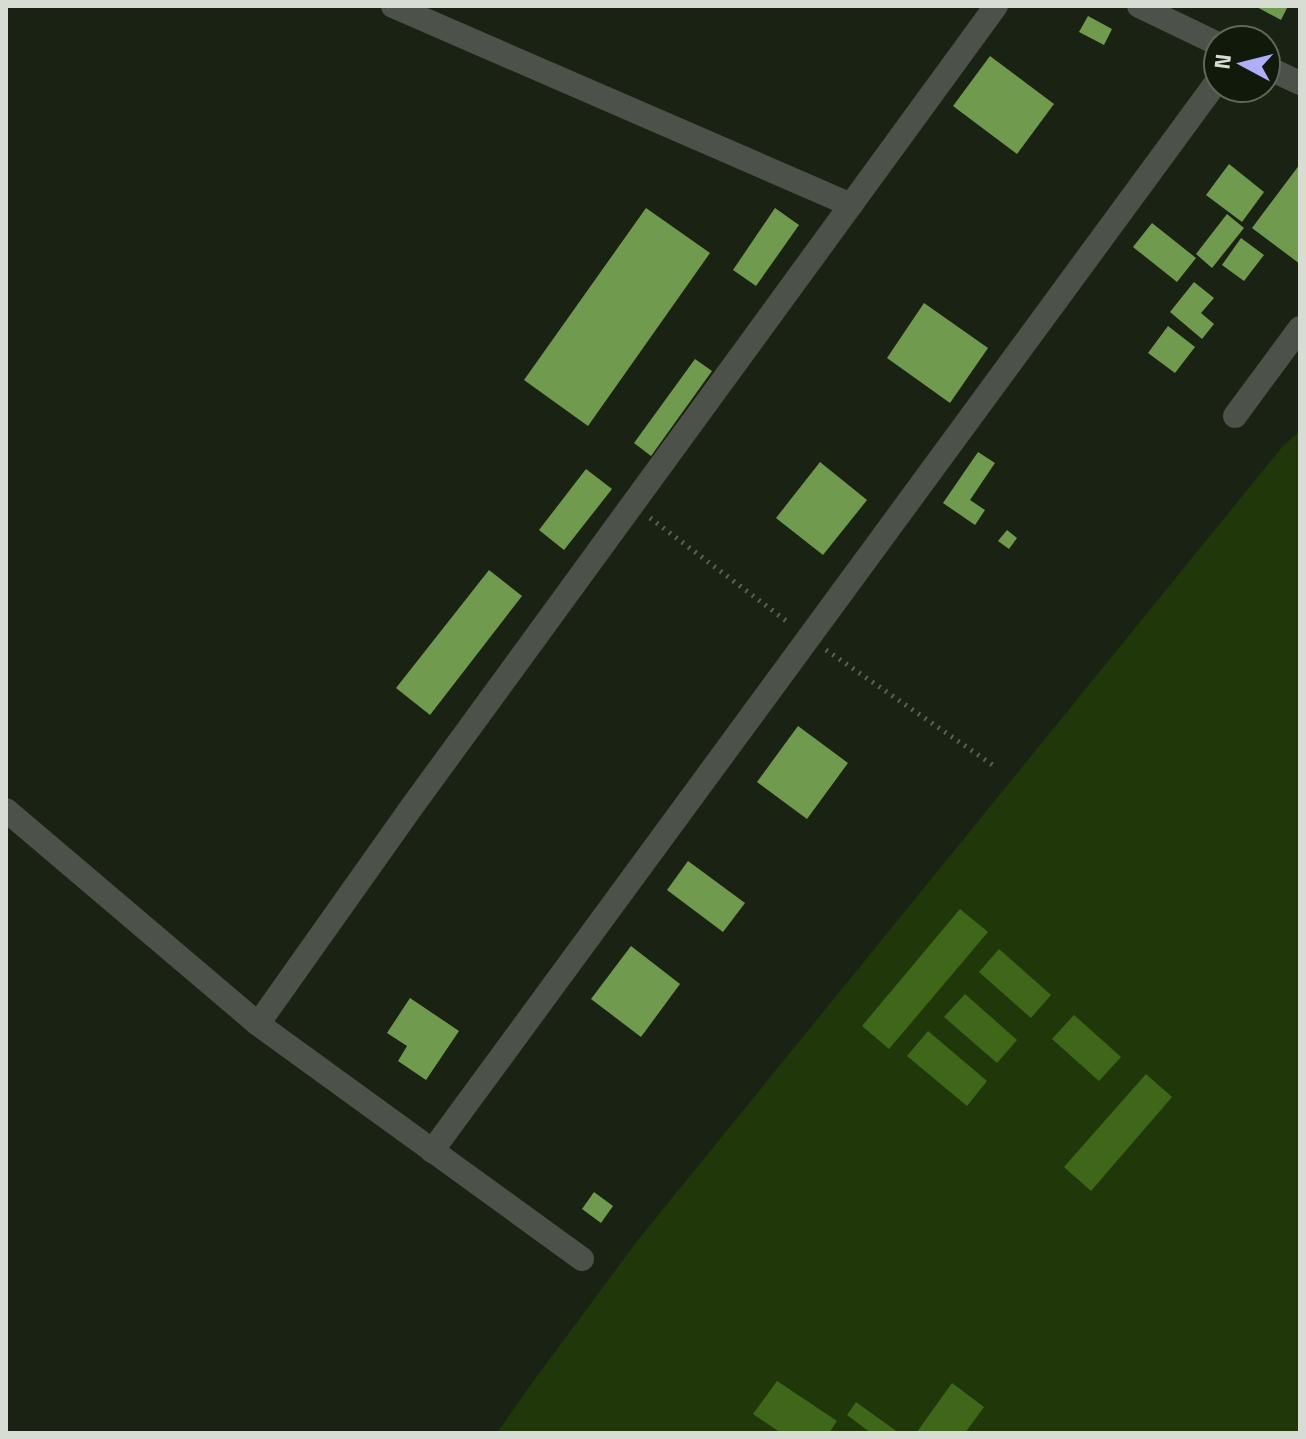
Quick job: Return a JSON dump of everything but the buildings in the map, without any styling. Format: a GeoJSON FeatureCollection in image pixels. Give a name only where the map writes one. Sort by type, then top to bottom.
{"type":"FeatureCollection","features":[{"type":"Feature","properties":{"kind":"street"},"geometry":{"type":"LineString","coordinates":[[393,6],[851,205]]}},
{"type":"Feature","properties":{"kind":"street"},"geometry":{"type":"LineString","coordinates":[[258,1024],[411,808],[996,6]]}},
{"type":"Feature","properties":{"kind":"street"},"geometry":{"type":"LineString","coordinates":[[1139,6],[1171,13],[1202,33]]}},
{"type":"Feature","properties":{"kind":"street"},"geometry":{"type":"LineString","coordinates":[[432,1151],[1202,102]]}},
{"type":"Feature","properties":{"kind":"street"},"geometry":{"type":"LineString","coordinates":[[1235,416],[1300,328]]}},
{"type":"Feature","properties":{"kind":"street"},"geometry":{"type":"LineString","coordinates":[[6,810],[258,1024],[582,1259]]}},
{"type":"Feature","properties":{"kind":"shaded area"},"geometry":{"type":"Polygon","coordinates":[[[1300,431],[1300,1433],[497,1433],[638,1240],[1283,446],[1300,431]]]}},
{"type":"Feature","properties":{"kind":"shaded area"},"geometry":{"type":"Polygon","coordinates":[[[960,909],[988,932],[889,1049],[862,1026],[960,909]]]}},
{"type":"Feature","properties":{"kind":"shaded area"},"geometry":{"type":"Polygon","coordinates":[[[999,949],[1051,995],[1031,1018],[979,972],[999,949]]]}},
{"type":"Feature","properties":{"kind":"shaded area"},"geometry":{"type":"Polygon","coordinates":[[[965,994],[1017,1040],[997,1063],[944,1017],[965,994]]]}},
{"type":"Feature","properties":{"kind":"shaded area"},"geometry":{"type":"Polygon","coordinates":[[[1074,1015],[1121,1057],[1099,1081],[1052,1039],[1074,1015]]]}},
{"type":"Feature","properties":{"kind":"shaded area"},"geometry":{"type":"Polygon","coordinates":[[[928,1031],[987,1081],[967,1106],[907,1056],[928,1031]]]}},
{"type":"Feature","properties":{"kind":"shaded area"},"geometry":{"type":"Polygon","coordinates":[[[1146,1074],[1172,1097],[1091,1191],[1064,1167],[1146,1074]]]}},
{"type":"Feature","properties":{"kind":"shaded area"},"geometry":{"type":"Polygon","coordinates":[[[777,1381],[837,1421],[829,1433],[781,1433],[753,1414],[777,1381]]]}},
{"type":"Feature","properties":{"kind":"shaded area"},"geometry":{"type":"Polygon","coordinates":[[[952,1383],[984,1407],[965,1433],[917,1432],[952,1383]]]}},
{"type":"Feature","properties":{"kind":"shaded area"},"geometry":{"type":"Polygon","coordinates":[[[856,1402],[899,1433],[871,1433],[847,1415],[856,1402]]]}}]}
